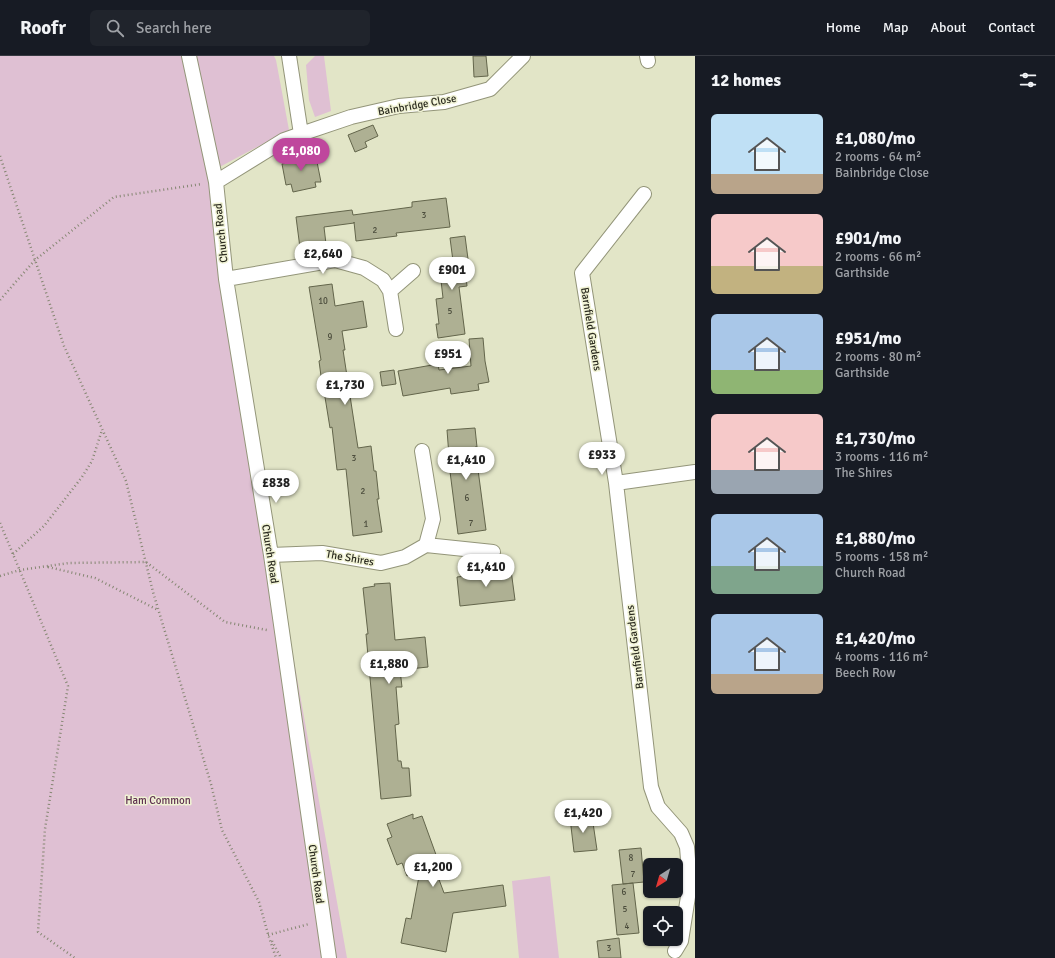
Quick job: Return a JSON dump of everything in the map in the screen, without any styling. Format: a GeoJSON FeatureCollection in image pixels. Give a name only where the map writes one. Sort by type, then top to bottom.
{"type":"FeatureCollection","features":[{"type":"Feature","properties":{"kind":"street","name":"Church Road"},"geometry":{"type":"LineString","coordinates":[[189,56],[216,182],[226,279],[271,555],[329,958]]}},
{"type":"Feature","properties":{"kind":"street"},"geometry":{"type":"LineString","coordinates":[[289,56],[301,134]]}},
{"type":"Feature","properties":{"kind":"street","name":"Bainbridge Close"},"geometry":{"type":"LineString","coordinates":[[216,182],[284,140],[301,134],[352,117],[399,106],[444,102],[490,89],[523,56]]}},
{"type":"Feature","properties":{"kind":"street","name":"Barnfield Gardens"},"geometry":{"type":"LineString","coordinates":[[644,194],[582,273],[616,483],[650,788],[658,807],[681,833],[687,847],[690,884],[681,941],[675,951]]}},
{"type":"Feature","properties":{"kind":"street"},"geometry":{"type":"LineString","coordinates":[[226,279],[335,260],[364,268],[383,280],[390,291],[396,329]]}},
{"type":"Feature","properties":{"kind":"street"},"geometry":{"type":"LineString","coordinates":[[390,291],[413,271]]}},
{"type":"Feature","properties":{"kind":"street"},"geometry":{"type":"LineString","coordinates":[[422,451],[433,519],[426,545],[493,552]]}},
{"type":"Feature","properties":{"kind":"street"},"geometry":{"type":"LineString","coordinates":[[616,483],[695,472]]}},
{"type":"Feature","properties":{"kind":"street","name":"The Shires"},"geometry":{"type":"LineString","coordinates":[[271,555],[322,553],[381,563],[405,558],[426,545]]}},
{"type":"Feature","properties":{"kind":"path"},"geometry":{"type":"LineString","coordinates":[[0,156],[64,346],[126,481],[158,611],[211,784],[222,830],[259,902],[276,958]]}},
{"type":"Feature","properties":{"kind":"path"},"geometry":{"type":"LineString","coordinates":[[0,300],[35,260],[114,197],[216,182]]}},
{"type":"Feature","properties":{"kind":"path"},"geometry":{"type":"LineString","coordinates":[[13,554],[44,526],[82,477],[92,461],[102,429]]}},
{"type":"Feature","properties":{"kind":"path"},"geometry":{"type":"LineString","coordinates":[[0,523],[68,686],[45,829],[38,932],[71,957],[75,958]]}},
{"type":"Feature","properties":{"kind":"path"},"geometry":{"type":"LineString","coordinates":[[0,576],[20,570],[69,563],[146,562],[225,622],[282,633]]}},
{"type":"Feature","properties":{"kind":"path"},"geometry":{"type":"LineString","coordinates":[[46,566],[95,578],[158,611]]}},
{"type":"Feature","properties":{"kind":"path"},"geometry":{"type":"LineString","coordinates":[[268,934],[323,921]]}},
{"type":"Feature","properties":{"kind":"path"},"geometry":{"type":"LineString","coordinates":[[268,934],[280,958]]}},
{"type":"Feature","properties":{"kind":"green space","name":"Ham Common"},"geometry":{"type":"Polygon","coordinates":[[[0,56],[274,56],[276,60],[289,130],[214,170],[226,279],[347,958],[0,958],[0,56]]]}},
{"type":"Feature","properties":{"kind":"green space"},"geometry":{"type":"Polygon","coordinates":[[[315,56],[324,56],[331,111],[315,117],[309,100],[306,65],[315,56]]]}},
{"type":"Feature","properties":{"kind":"green space"},"geometry":{"type":"Polygon","coordinates":[[[550,876],[559,958],[519,958],[512,881],[550,876]]]}},
{"type":"Feature","properties":{"kind":"building"},"geometry":{"type":"Polygon","coordinates":[[[473,56],[486,56],[488,76],[474,77],[473,56]]]}},
{"type":"Feature","properties":{"kind":"building"},"geometry":{"type":"Polygon","coordinates":[[[373,125],[378,136],[365,142],[367,147],[355,152],[348,135],[373,125]]]}},
{"type":"Feature","properties":{"kind":"building"},"geometry":{"type":"Polygon","coordinates":[[[309,153],[311,159],[316,157],[321,182],[315,182],[316,187],[293,192],[291,184],[286,185],[282,164],[287,163],[286,157],[309,153]]]}},
{"type":"Feature","properties":{"kind":"building"},"geometry":{"type":"Polygon","coordinates":[[[446,198],[450,227],[396,233],[397,236],[356,241],[354,222],[324,227],[326,244],[300,248],[296,217],[352,210],[353,215],[412,207],[412,202],[446,198]]]}},
{"type":"Feature","properties":{"kind":"building"},"geometry":{"type":"Polygon","coordinates":[[[465,236],[468,259],[464,259],[467,286],[459,287],[465,334],[438,338],[436,324],[439,324],[436,299],[443,298],[439,263],[453,261],[450,238],[465,236]]]}},
{"type":"Feature","properties":{"kind":"building"},"geometry":{"type":"Polygon","coordinates":[[[332,284],[335,306],[363,301],[367,327],[342,331],[345,350],[343,350],[358,448],[371,446],[374,471],[376,471],[379,499],[377,499],[382,532],[353,536],[346,469],[337,470],[332,427],[330,428],[323,391],[319,361],[321,360],[309,287],[332,284]]]}},
{"type":"Feature","properties":{"kind":"building"},"geometry":{"type":"Polygon","coordinates":[[[483,338],[489,382],[478,384],[479,390],[451,394],[450,388],[403,396],[398,371],[438,364],[439,370],[471,366],[469,339],[483,338]]]}},
{"type":"Feature","properties":{"kind":"building"},"geometry":{"type":"Polygon","coordinates":[[[394,370],[396,384],[382,386],[380,372],[394,370]]]}},
{"type":"Feature","properties":{"kind":"building"},"geometry":{"type":"Polygon","coordinates":[[[475,428],[477,447],[475,447],[486,530],[458,534],[448,456],[447,430],[475,428]]]}},
{"type":"Feature","properties":{"kind":"building"},"geometry":{"type":"Polygon","coordinates":[[[511,570],[515,600],[460,606],[457,577],[511,570]]]}},
{"type":"Feature","properties":{"kind":"building"},"geometry":{"type":"Polygon","coordinates":[[[390,583],[395,640],[425,637],[428,667],[400,670],[402,687],[396,687],[399,724],[395,725],[398,761],[401,761],[402,768],[409,768],[411,796],[381,799],[363,588],[375,586],[374,584],[390,583]]]}},
{"type":"Feature","properties":{"kind":"building"},"geometry":{"type":"Polygon","coordinates":[[[413,814],[413,819],[422,816],[439,863],[434,866],[444,893],[503,885],[506,906],[453,913],[446,952],[401,943],[406,918],[411,919],[420,871],[407,876],[402,863],[397,865],[387,839],[392,837],[387,824],[413,814]]]}},
{"type":"Feature","properties":{"kind":"building"},"geometry":{"type":"Polygon","coordinates":[[[592,816],[597,850],[574,852],[570,818],[592,816]]]}},
{"type":"Feature","properties":{"kind":"building"},"geometry":{"type":"Polygon","coordinates":[[[641,848],[643,882],[633,883],[639,933],[617,935],[612,885],[623,884],[619,850],[641,848]]]}},
{"type":"Feature","properties":{"kind":"building"},"geometry":{"type":"Polygon","coordinates":[[[619,938],[621,958],[599,958],[597,941],[619,938]]]}}]}
